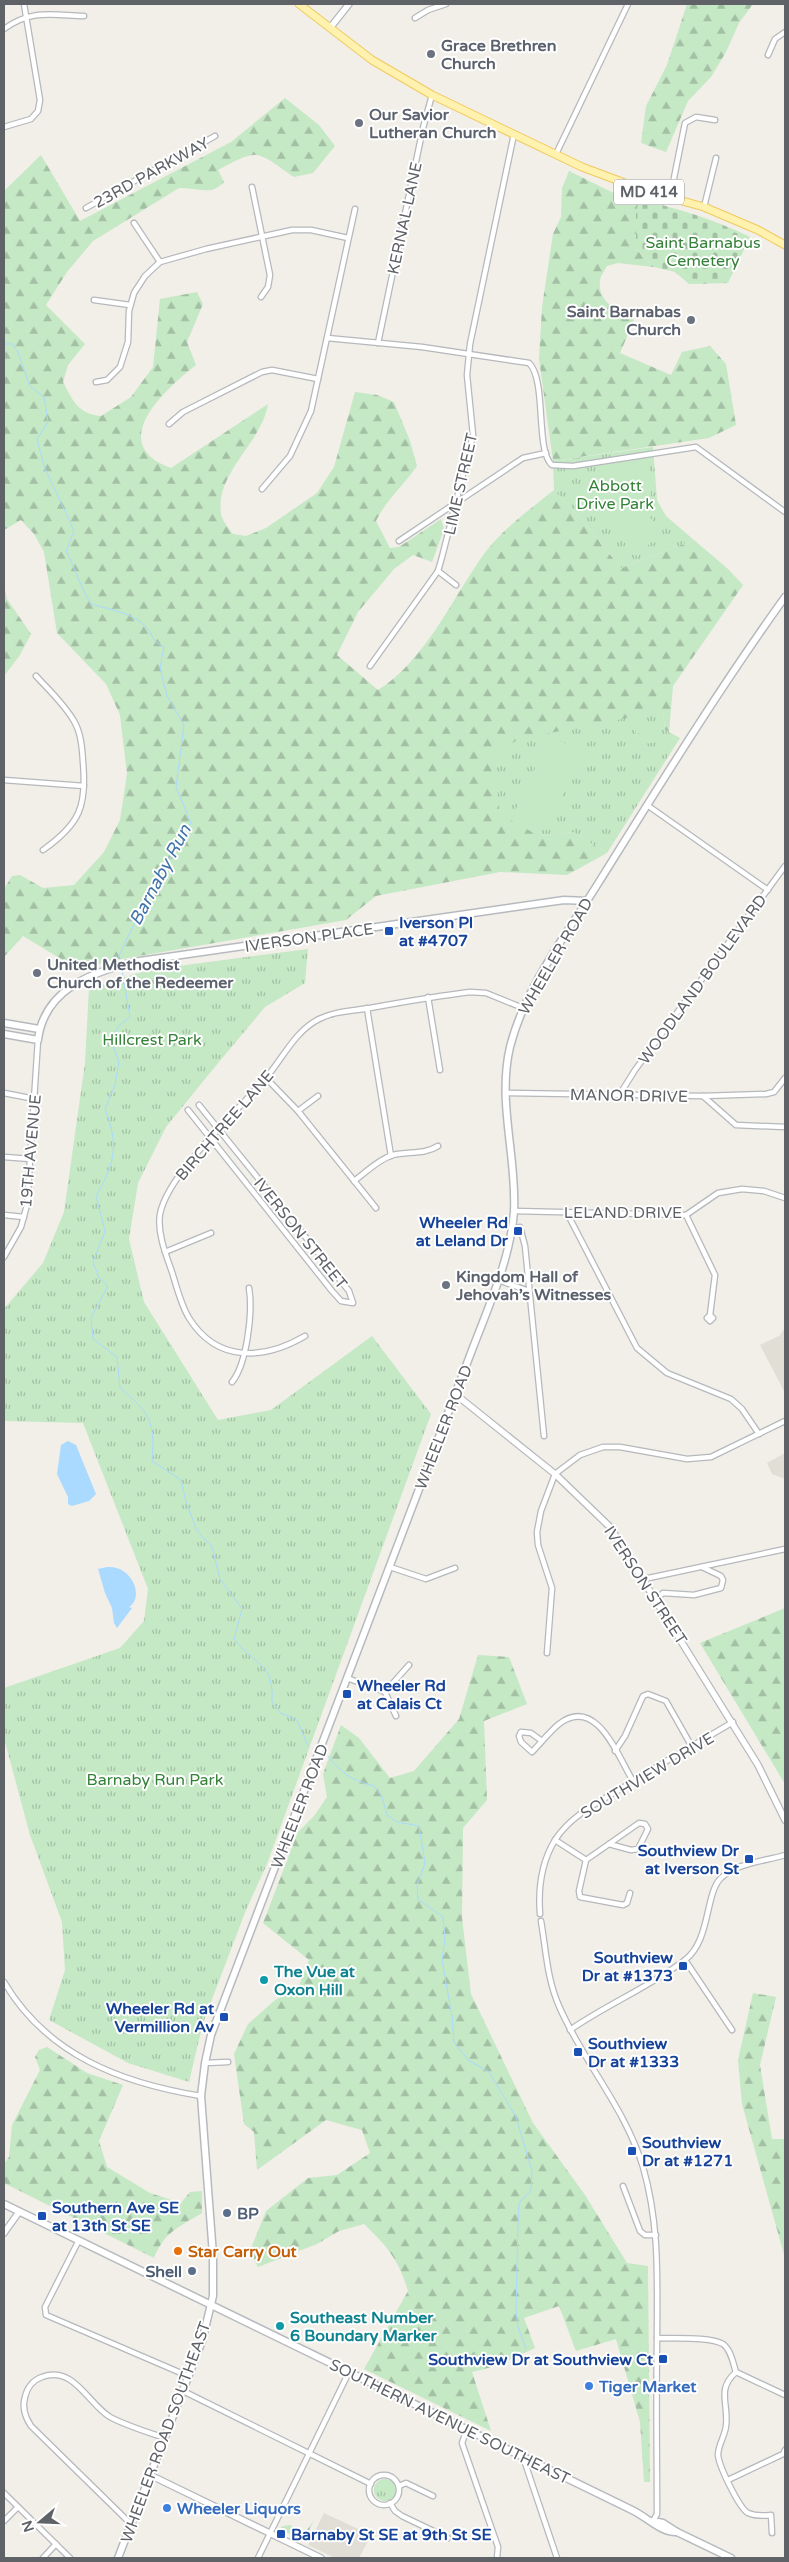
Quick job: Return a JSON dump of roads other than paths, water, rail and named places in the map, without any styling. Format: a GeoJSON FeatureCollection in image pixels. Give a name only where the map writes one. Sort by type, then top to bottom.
{"type":"FeatureCollection","features":[{"type":"Feature","properties":{"kind":"main road","name":"MD 414"},"geometry":{"type":"LineString","coordinates":[[299,4],[372,60],[432,95],[615,181],[704,207],[758,230],[785,245]]}},
{"type":"Feature","properties":{"kind":"main road","name":"WHEELER ROAD"},"geometry":{"type":"LineString","coordinates":[[211,2304],[213,2256],[201,2096],[204,2063],[224,1998],[498,1280],[509,1242],[514,1212],[505,1093],[510,1048],[523,1008],[647,805],[714,700],[785,597]]}},
{"type":"Feature","properties":{"kind":"main road","name":"IVERSON PLACE"},"geometry":{"type":"LineString","coordinates":[[38,1040],[39,1029],[50,1007],[73,984],[93,973],[132,962],[570,900],[587,901]]}},
{"type":"Feature","properties":{"kind":"main road"},"geometry":{"type":"LineString","coordinates":[[4,1023],[39,1029]]}},
{"type":"Feature","properties":{"kind":"main road"},"geometry":{"type":"LineString","coordinates":[[4,1034],[38,1040]]}},
{"type":"Feature","properties":{"kind":"main road","name":"SOUTHERN AVENUE SOUTHEAST"},"geometry":{"type":"LineString","coordinates":[[4,2204],[653,2521],[663,2522],[677,2532],[731,2558]]}},
{"type":"Feature","properties":{"kind":"main road","name":"WHEELER ROAD SOUTHEAST"},"geometry":{"type":"LineString","coordinates":[[118,2558],[183,2391],[205,2330],[211,2304]]}},
{"type":"Feature","properties":{"kind":"street"},"geometry":{"type":"LineString","coordinates":[[4,127],[31,119],[40,105],[38,81],[24,4]]}},
{"type":"Feature","properties":{"kind":"street"},"geometry":{"type":"LineString","coordinates":[[330,28],[349,4]]}},
{"type":"Feature","properties":{"kind":"street"},"geometry":{"type":"LineString","coordinates":[[415,18],[428,10],[446,4]]}},
{"type":"Feature","properties":{"kind":"street"},"geometry":{"type":"LineString","coordinates":[[556,154],[628,4]]}},
{"type":"Feature","properties":{"kind":"street"},"geometry":{"type":"LineString","coordinates":[[4,29],[25,16],[38,14],[84,16]]}},
{"type":"Feature","properties":{"kind":"street"},"geometry":{"type":"LineString","coordinates":[[768,55],[774,39],[785,32]]}},
{"type":"Feature","properties":{"kind":"street","name":"KERNAL LANE"},"geometry":{"type":"LineString","coordinates":[[378,343],[423,128],[432,95]]}},
{"type":"Feature","properties":{"kind":"street"},"geometry":{"type":"LineString","coordinates":[[670,198],[686,123],[696,117],[715,120]]}},
{"type":"Feature","properties":{"kind":"street","name":"LIME STREET"},"geometry":{"type":"LineString","coordinates":[[370,666],[438,571],[458,500],[473,435],[467,375],[469,354],[514,134]]}},
{"type":"Feature","properties":{"kind":"street","name":"23RD PARKWAY"},"geometry":{"type":"LineString","coordinates":[[86,208],[215,136]]}},
{"type":"Feature","properties":{"kind":"street"},"geometry":{"type":"LineString","coordinates":[[704,207],[716,158]]}},
{"type":"Feature","properties":{"kind":"street"},"geometry":{"type":"LineString","coordinates":[[252,187],[270,275],[268,287],[261,297]]}},
{"type":"Feature","properties":{"kind":"street"},"geometry":{"type":"LineString","coordinates":[[262,489],[282,467],[296,446],[311,412],[355,209]]}},
{"type":"Feature","properties":{"kind":"street"},"geometry":{"type":"LineString","coordinates":[[134,223],[160,262]]}},
{"type":"Feature","properties":{"kind":"street"},"geometry":{"type":"LineString","coordinates":[[96,382],[105,382],[111,377],[124,357],[129,335],[130,305],[140,283],[160,262],[206,249],[302,230],[348,238]]}},
{"type":"Feature","properties":{"kind":"street"},"geometry":{"type":"LineString","coordinates":[[94,300],[130,305]]}},
{"type":"Feature","properties":{"kind":"street"},"geometry":{"type":"LineString","coordinates":[[327,338],[469,354],[529,364],[535,376],[548,461],[559,466],[573,466],[696,447],[785,512]]}},
{"type":"Feature","properties":{"kind":"street"},"geometry":{"type":"LineString","coordinates":[[169,424],[183,412],[262,372],[272,370],[318,379]]}},
{"type":"Feature","properties":{"kind":"street"},"geometry":{"type":"LineString","coordinates":[[399,541],[523,458],[546,453]]}},
{"type":"Feature","properties":{"kind":"street"},"geometry":{"type":"LineString","coordinates":[[438,571],[456,585]]}},
{"type":"Feature","properties":{"kind":"street"},"geometry":{"type":"LineString","coordinates":[[36,676],[68,712],[77,726],[81,741],[84,786],[82,807],[73,822],[55,842],[43,850]]}},
{"type":"Feature","properties":{"kind":"street"},"geometry":{"type":"LineString","coordinates":[[4,780],[84,786]]}},
{"type":"Feature","properties":{"kind":"street"},"geometry":{"type":"LineString","coordinates":[[647,805],[768,890]]}},
{"type":"Feature","properties":{"kind":"street","name":"WOODLAND BOULEVARD"},"geometry":{"type":"LineString","coordinates":[[620,1094],[635,1070],[785,866]]}},
{"type":"Feature","properties":{"kind":"street","name":"BIRCHTREE LANE"},"geometry":{"type":"LineString","coordinates":[[305,1336],[270,1352],[243,1354],[216,1344],[190,1319],[166,1252],[159,1223],[165,1198],[210,1138],[266,1078],[302,1031],[312,1023],[338,1012],[428,997],[478,992],[523,1008]]}},
{"type":"Feature","properties":{"kind":"street"},"geometry":{"type":"LineString","coordinates":[[428,997],[440,1070]]}},
{"type":"Feature","properties":{"kind":"street"},"geometry":{"type":"LineString","coordinates":[[367,1008],[391,1156]]}},
{"type":"Feature","properties":{"kind":"street","name":"19TH AVENUE"},"geometry":{"type":"LineString","coordinates":[[4,1257],[24,1217],[30,1191],[38,1040]]}},
{"type":"Feature","properties":{"kind":"street"},"geometry":{"type":"LineString","coordinates":[[266,1078],[298,1111],[376,1208]]}},
{"type":"Feature","properties":{"kind":"street","name":"MANOR DRIVE"},"geometry":{"type":"LineString","coordinates":[[505,1093],[703,1096],[752,1094],[774,1092],[785,1078]]}},
{"type":"Feature","properties":{"kind":"street"},"geometry":{"type":"LineString","coordinates":[[4,1094],[35,1099]]}},
{"type":"Feature","properties":{"kind":"street"},"geometry":{"type":"LineString","coordinates":[[298,1111],[318,1096]]}},
{"type":"Feature","properties":{"kind":"street"},"geometry":{"type":"LineString","coordinates":[[703,1096],[736,1125],[785,1127]]}},
{"type":"Feature","properties":{"kind":"street","name":"IVERSON STREET"},"geometry":{"type":"LineString","coordinates":[[188,1110],[332,1291],[341,1301],[352,1303],[349,1291],[199,1105]]}},
{"type":"Feature","properties":{"kind":"street"},"geometry":{"type":"LineString","coordinates":[[354,1181],[391,1156],[411,1152],[425,1152],[438,1146]]}},
{"type":"Feature","properties":{"kind":"street"},"geometry":{"type":"LineString","coordinates":[[4,1157],[31,1159]]}},
{"type":"Feature","properties":{"kind":"street","name":"LELAND DRIVE"},"geometry":{"type":"LineString","coordinates":[[514,1212],[686,1215],[712,1197],[732,1189],[764,1191],[785,1198]]}},
{"type":"Feature","properties":{"kind":"street"},"geometry":{"type":"LineString","coordinates":[[567,1213],[637,1348],[667,1373],[731,1399],[742,1409],[759,1434]]}},
{"type":"Feature","properties":{"kind":"street"},"geometry":{"type":"LineString","coordinates":[[4,1215],[24,1217]]}},
{"type":"Feature","properties":{"kind":"street"},"geometry":{"type":"LineString","coordinates":[[686,1215],[714,1275],[710,1314]]}},
{"type":"Feature","properties":{"kind":"street"},"geometry":{"type":"LineString","coordinates":[[520,1227],[529,1291],[544,1436]]}},
{"type":"Feature","properties":{"kind":"street"},"geometry":{"type":"LineString","coordinates":[[166,1252],[210,1234]]}},
{"type":"Feature","properties":{"kind":"street"},"geometry":{"type":"LineString","coordinates":[[498,1280],[529,1291]]}},
{"type":"Feature","properties":{"kind":"street"},"geometry":{"type":"LineString","coordinates":[[232,1382],[239,1372],[243,1354],[250,1313],[249,1288]]}},
{"type":"Feature","properties":{"kind":"street","name":"IVERSON STREET"},"geometry":{"type":"LineString","coordinates":[[455,1394],[555,1474],[610,1527],[733,1722],[768,1783],[785,1820]]}},
{"type":"Feature","properties":{"kind":"street"},"geometry":{"type":"LineString","coordinates":[[548,1653],[552,1588],[538,1545],[537,1532],[541,1511],[555,1474],[580,1455],[603,1447],[620,1447],[681,1458],[700,1459],[723,1453],[785,1421]]}},
{"type":"Feature","properties":{"kind":"street"},"geometry":{"type":"LineString","coordinates":[[644,1579],[785,1549]]}},
{"type":"Feature","properties":{"kind":"street"},"geometry":{"type":"LineString","coordinates":[[656,1600],[664,1593],[694,1595],[721,1588],[723,1585],[721,1576],[701,1566]]}},
{"type":"Feature","properties":{"kind":"street"},"geometry":{"type":"LineString","coordinates":[[390,1567],[426,1579],[455,1568]]}},
{"type":"Feature","properties":{"kind":"street"},"geometry":{"type":"LineString","coordinates":[[385,1692],[409,1665]]}},
{"type":"Feature","properties":{"kind":"street"},"geometry":{"type":"LineString","coordinates":[[347,1678],[385,1692],[396,1716]]}},
{"type":"Feature","properties":{"kind":"street"},"geometry":{"type":"LineString","coordinates":[[615,1750],[625,1736],[643,1696],[648,1694],[666,1702],[692,1746]]}},
{"type":"Feature","properties":{"kind":"street"},"geometry":{"type":"LineString","coordinates":[[542,1741],[527,1731],[522,1732],[519,1736],[521,1742],[530,1752],[542,1741],[560,1724],[570,1718],[580,1717],[600,1726],[633,1781]]}},
{"type":"Feature","properties":{"kind":"street","name":"SOUTHVIEW DRIVE"},"geometry":{"type":"LineString","coordinates":[[540,1914],[541,1877],[547,1855],[555,1840],[583,1811],[733,1722]]}},
{"type":"Feature","properties":{"kind":"street"},"geometry":{"type":"LineString","coordinates":[[609,1844],[636,1850],[648,1832],[647,1826],[638,1823],[586,1860],[579,1891],[580,1898],[623,1905],[627,1903],[630,1893]]}},
{"type":"Feature","properties":{"kind":"street"},"geometry":{"type":"LineString","coordinates":[[555,1840],[586,1860]]}},
{"type":"Feature","properties":{"kind":"street"},"geometry":{"type":"LineString","coordinates":[[570,2030],[685,1960],[704,1930],[719,1880],[742,1867],[785,1855]]}},
{"type":"Feature","properties":{"kind":"street"},"geometry":{"type":"LineString","coordinates":[[541,1921],[550,1982],[570,2030],[627,2124],[643,2166],[654,2215],[659,2265],[656,2514],[653,2521]]}},
{"type":"Feature","properties":{"kind":"street"},"geometry":{"type":"LineString","coordinates":[[685,1960],[732,2030]]}},
{"type":"Feature","properties":{"kind":"street"},"geometry":{"type":"LineString","coordinates":[[4,1982],[19,2006],[40,2029],[64,2048],[85,2061],[170,2091],[201,2096]]}},
{"type":"Feature","properties":{"kind":"street"},"geometry":{"type":"LineString","coordinates":[[204,2063],[228,2062]]}},
{"type":"Feature","properties":{"kind":"street"},"geometry":{"type":"LineString","coordinates":[[623,2186],[640,2231],[645,2235],[656,2234]]}},
{"type":"Feature","properties":{"kind":"street"},"geometry":{"type":"LineString","coordinates":[[4,2233],[19,2212]]}},
{"type":"Feature","properties":{"kind":"street"},"geometry":{"type":"LineString","coordinates":[[79,2240],[44,2311],[49,2318],[188,2376]]}},
{"type":"Feature","properties":{"kind":"street"},"geometry":{"type":"LineString","coordinates":[[657,2338],[712,2341],[724,2345],[731,2355],[736,2372],[785,2395]]}},
{"type":"Feature","properties":{"kind":"street"},"geometry":{"type":"LineString","coordinates":[[258,2558],[349,2372]]}},
{"type":"Feature","properties":{"kind":"street"},"geometry":{"type":"LineString","coordinates":[[736,2372],[727,2380],[724,2388],[726,2426],[718,2458],[740,2504],[746,2512],[760,2516],[771,2515],[772,2533]]}},
{"type":"Feature","properties":{"kind":"street"},"geometry":{"type":"LineString","coordinates":[[130,2524],[31,2426],[24,2411],[25,2394],[32,2384],[42,2377],[52,2375],[66,2377],[108,2416],[164,2438]]}},
{"type":"Feature","properties":{"kind":"street"},"geometry":{"type":"LineString","coordinates":[[183,2391],[310,2452],[371,2484]]}},
{"type":"Feature","properties":{"kind":"street"},"geometry":{"type":"LineString","coordinates":[[468,2429],[462,2443],[498,2547],[497,2558]]}},
{"type":"Feature","properties":{"kind":"street"},"geometry":{"type":"LineString","coordinates":[[728,2480],[783,2454],[785,2450]]}},
{"type":"Feature","properties":{"kind":"street"},"geometry":{"type":"LineString","coordinates":[[523,2457],[557,2558]]}},
{"type":"Feature","properties":{"kind":"street"},"geometry":{"type":"LineString","coordinates":[[150,2475],[321,2558]]}},
{"type":"Feature","properties":{"kind":"street"},"geometry":{"type":"LineString","coordinates":[[386,2475],[394,2479],[398,2486],[398,2496],[390,2503],[382,2504],[374,2500],[370,2492],[371,2484],[377,2477],[386,2475]]}},
{"type":"Feature","properties":{"kind":"street"},"geometry":{"type":"LineString","coordinates":[[398,2486],[406,2483],[433,2496]]}},
{"type":"Feature","properties":{"kind":"street"},"geometry":{"type":"LineString","coordinates":[[4,2493],[70,2558]]}},
{"type":"Feature","properties":{"kind":"street"},"geometry":{"type":"LineString","coordinates":[[390,2503],[395,2512],[448,2538]]}},
{"type":"Feature","properties":{"kind":"street"},"geometry":{"type":"LineString","coordinates":[[4,2521],[18,2507]]}},
{"type":"Feature","properties":{"kind":"street"},"geometry":{"type":"LineString","coordinates":[[43,2558],[56,2544]]}},
{"type":"Feature","properties":{"kind":"water"},"geometry":{"type":"Polygon","coordinates":[[[68,1441],[76,1445],[96,1494],[89,1501],[72,1506],[68,1504],[68,1497],[57,1474],[61,1445],[68,1441]]]}},
{"type":"Feature","properties":{"kind":"water"},"geometry":{"type":"Polygon","coordinates":[[[107,1567],[123,1571],[129,1576],[136,1589],[134,1602],[129,1607],[132,1608],[117,1628],[98,1569],[107,1567]]]}},
{"type":"Feature","properties":{"kind":"waterway","name":"Barnaby Run"},"geometry":{"type":"LineString","coordinates":[[4,344],[13,344],[30,386],[44,397],[48,422],[37,439],[44,466],[74,531],[66,551],[84,591],[91,604],[120,612],[140,622],[149,630],[154,640],[164,647],[160,668],[167,696],[184,725],[176,787],[191,823],[144,903],[118,958]]}},
{"type":"Feature","properties":{"kind":"waterway","name":"Barnaby Run"},"geometry":{"type":"LineString","coordinates":[[122,970],[130,1017],[119,1026],[111,1039],[119,1062],[115,1085],[105,1109],[112,1133],[113,1154],[107,1174],[96,1196],[105,1231],[93,1262],[99,1278],[108,1286],[91,1318],[93,1339],[117,1357],[120,1388],[145,1412],[149,1420],[153,1437],[152,1461],[181,1480],[186,1502],[197,1531],[212,1547],[220,1579],[242,1609],[234,1639],[262,1666],[270,1679],[272,1702],[281,1713],[297,1720],[308,1746]]}},
{"type":"Feature","properties":{"kind":"waterway","name":"Barnaby Run"},"geometry":{"type":"LineString","coordinates":[[328,1756],[337,1767],[348,1775],[360,1782],[374,1786],[382,1797],[387,1815],[397,1822],[419,1826],[425,1863],[417,1885],[418,1899],[443,1917],[445,1939],[442,1960],[452,2016],[454,2042],[468,2060],[489,2072],[516,2117],[532,2171],[531,2190],[519,2203],[518,2222],[516,2311],[518,2327],[526,2349]]}},
{"type":"Feature","properties":{"kind":"place","name":"Grace Brethren Church"},"geometry":{"type":"Point","coordinates":[431,54]}},
{"type":"Feature","properties":{"kind":"place","name":"Our Savior Lutheran Church"},"geometry":{"type":"Point","coordinates":[359,123]}},
{"type":"Feature","properties":{"kind":"place","name":"Saint Barnabas Church"},"geometry":{"type":"Point","coordinates":[691,320]}},
{"type":"Feature","properties":{"kind":"place","name":"Iverson Pl at #4707"},"geometry":{"type":"Point","coordinates":[389,931]}},
{"type":"Feature","properties":{"kind":"place","name":"United Methodist Church of the Redeemer"},"geometry":{"type":"Point","coordinates":[37,973]}},
{"type":"Feature","properties":{"kind":"place","name":"Wheeler Rd at Leland Dr"},"geometry":{"type":"Point","coordinates":[518,1231]}},
{"type":"Feature","properties":{"kind":"place","name":"Kingdom Hall of Jehovah’s Witnesses"},"geometry":{"type":"Point","coordinates":[446,1285]}},
{"type":"Feature","properties":{"kind":"place","name":"Wheeler Rd at Calais Ct"},"geometry":{"type":"Point","coordinates":[347,1694]}},
{"type":"Feature","properties":{"kind":"place","name":"Southview Dr at Iverson St"},"geometry":{"type":"Point","coordinates":[749,1859]}},
{"type":"Feature","properties":{"kind":"place","name":"Southview Dr at #1373"},"geometry":{"type":"Point","coordinates":[683,1966]}},
{"type":"Feature","properties":{"kind":"place","name":"The Vue at Oxon Hill"},"geometry":{"type":"Point","coordinates":[264,1980]}},
{"type":"Feature","properties":{"kind":"place","name":"Wheeler Rd at Vermillion Av"},"geometry":{"type":"Point","coordinates":[224,2017]}},
{"type":"Feature","properties":{"kind":"place","name":"Southview Dr at #1333"},"geometry":{"type":"Point","coordinates":[578,2052]}},
{"type":"Feature","properties":{"kind":"place","name":"Southview Dr at #1271"},"geometry":{"type":"Point","coordinates":[632,2151]}},
{"type":"Feature","properties":{"kind":"place","name":"BP"},"geometry":{"type":"Point","coordinates":[227,2213]}},
{"type":"Feature","properties":{"kind":"place","name":"Southern Ave SE at 13th St SE"},"geometry":{"type":"Point","coordinates":[42,2216]}},
{"type":"Feature","properties":{"kind":"place","name":"Star Carry Out"},"geometry":{"type":"Point","coordinates":[178,2251]}},
{"type":"Feature","properties":{"kind":"place","name":"Shell"},"geometry":{"type":"Point","coordinates":[192,2271]}},
{"type":"Feature","properties":{"kind":"place","name":"Southeast Number 6 Boundary Marker"},"geometry":{"type":"Point","coordinates":[280,2326]}},
{"type":"Feature","properties":{"kind":"place","name":"Southview Dr at Southview Ct"},"geometry":{"type":"Point","coordinates":[663,2359]}},
{"type":"Feature","properties":{"kind":"place","name":"Tiger Market"},"geometry":{"type":"Point","coordinates":[589,2386]}},
{"type":"Feature","properties":{"kind":"place","name":"Wheeler Liquors"},"geometry":{"type":"Point","coordinates":[167,2508]}},
{"type":"Feature","properties":{"kind":"place","name":"Barnaby St SE at 9th St SE"},"geometry":{"type":"Point","coordinates":[281,2534]}},
{"type":"Feature","properties":{"kind":"park label","name":"Saint Barnabus Cemetery"},"geometry":{"type":"Point","coordinates":[703,251]}},
{"type":"Feature","properties":{"kind":"park label","name":"Abbott Drive Park"},"geometry":{"type":"Point","coordinates":[615,494]}},
{"type":"Feature","properties":{"kind":"park label","name":"Hillcrest Park"},"geometry":{"type":"Point","coordinates":[152,1039]}},
{"type":"Feature","properties":{"kind":"park label","name":"Barnaby Run Park"},"geometry":{"type":"Point","coordinates":[155,1779]}}]}
